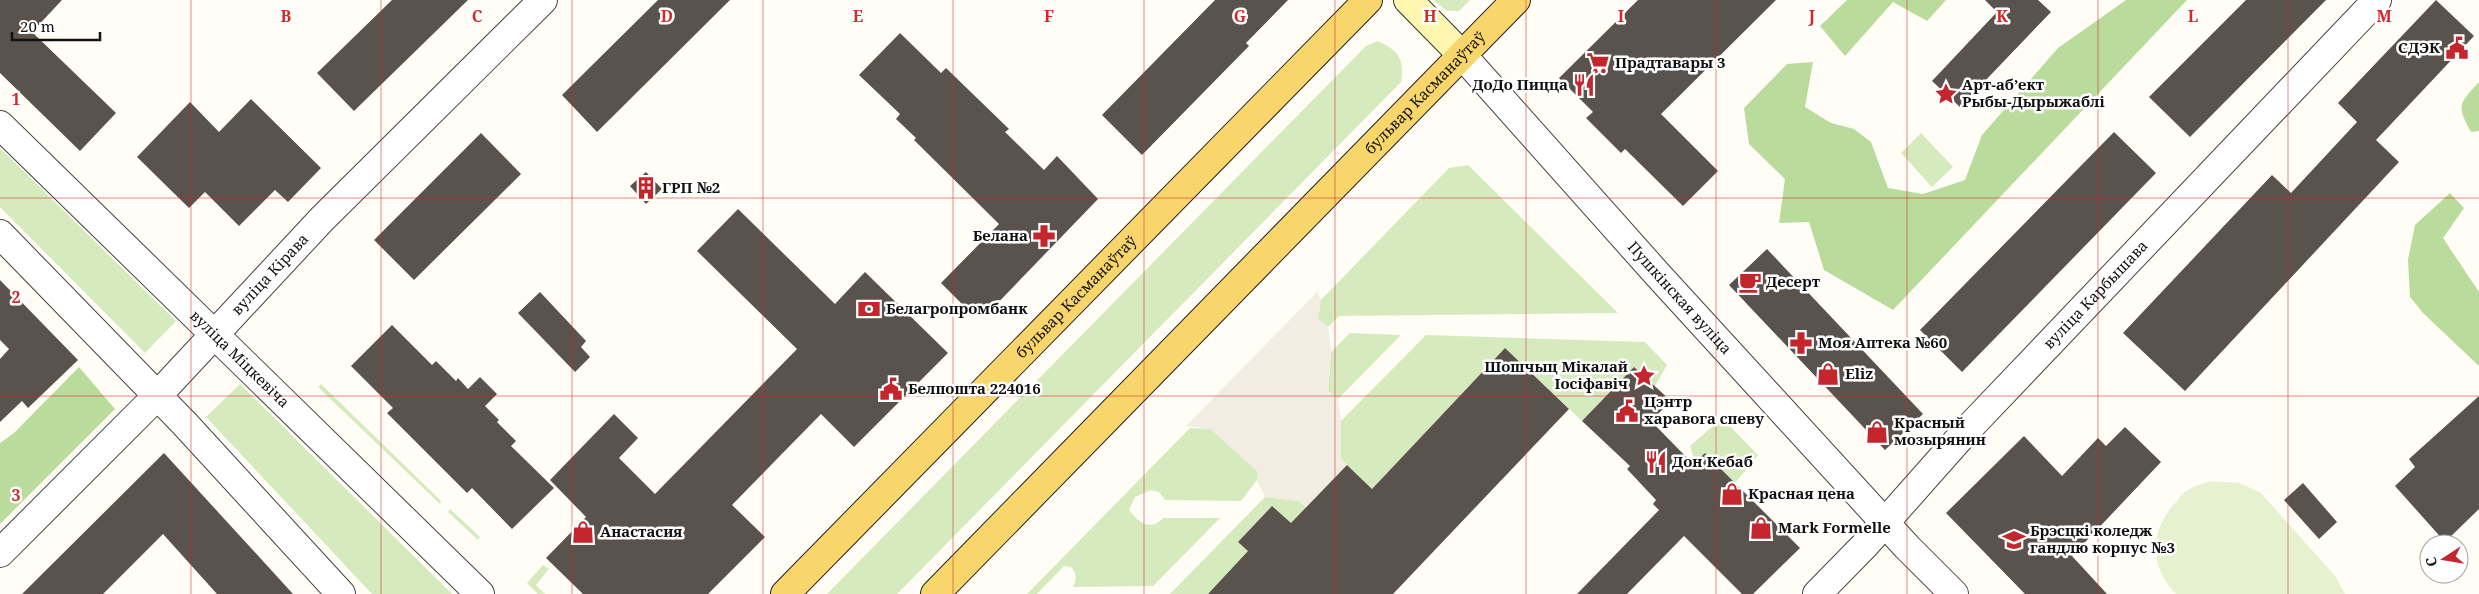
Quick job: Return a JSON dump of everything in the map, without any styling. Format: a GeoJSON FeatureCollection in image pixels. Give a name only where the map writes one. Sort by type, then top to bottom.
{"type":"FeatureCollection","features":[{"type":"Feature","properties":{"kind":"main road","name":"бульвар Касманаўтаў"},"geometry":{"type":"LineString","coordinates":[[784,594],[1368,0]]}},
{"type":"Feature","properties":{"kind":"main road","name":"Пушкінская вуліца"},"geometry":{"type":"LineString","coordinates":[[1408,0],[1462,55]]}},
{"type":"Feature","properties":{"kind":"main road","name":"бульвар Касманаўтаў"},"geometry":{"type":"LineString","coordinates":[[935,594],[1516,0]]}},
{"type":"Feature","properties":{"kind":"street","name":"вуліца Кірава"},"geometry":{"type":"LineString","coordinates":[[0,553],[157,396],[322,219],[543,0]]}},
{"type":"Feature","properties":{"kind":"street","name":"вуліца Карбышава"},"geometry":{"type":"LineString","coordinates":[[1817,594],[1966,430],[2377,0]]}},
{"type":"Feature","properties":{"kind":"street","name":"Пушкінская вуліца"},"geometry":{"type":"LineString","coordinates":[[1462,55],[1658,275],[1884,522],[1954,594]]}},
{"type":"Feature","properties":{"kind":"street","name":"вуліца Міцкевіча"},"geometry":{"type":"LineString","coordinates":[[0,125],[480,594]]}},
{"type":"Feature","properties":{"kind":"street"},"geometry":{"type":"LineString","coordinates":[[0,234],[157,396],[341,594]]}},
{"type":"Feature","properties":{"kind":"green space"},"geometry":{"type":"Polygon","coordinates":[[[1433,0],[1470,0],[1459,11],[1447,11],[1433,0]]]}},
{"type":"Feature","properties":{"kind":"green space"},"geometry":{"type":"Polygon","coordinates":[[[1847,0],[1946,0],[1927,21],[1893,2],[1845,56],[1820,26],[1847,0]]]}},
{"type":"Feature","properties":{"kind":"green space"},"geometry":{"type":"Polygon","coordinates":[[[2126,0],[2187,0],[1893,310],[1824,270],[1809,222],[1779,223],[1785,179],[1749,144],[1744,108],[1787,64],[1813,62],[1805,107],[1831,123],[1854,129],[1871,142],[1888,188],[1923,194],[1965,180],[1982,135],[2058,48],[2126,0]]]}},
{"type":"Feature","properties":{"kind":"green space"},"geometry":{"type":"Polygon","coordinates":[[[1378,41],[1391,48],[1401,61],[1401,82],[897,594],[827,594],[1366,46],[1378,41]]]}},
{"type":"Feature","properties":{"kind":"green space"},"geometry":{"type":"Polygon","coordinates":[[[2479,82],[2479,131],[2471,132],[2463,116],[2462,105],[2467,95],[2479,82]]]}},
{"type":"Feature","properties":{"kind":"green space"},"geometry":{"type":"Polygon","coordinates":[[[1921,133],[1953,167],[1932,187],[1901,153],[1921,133]]]}},
{"type":"Feature","properties":{"kind":"green space"},"geometry":{"type":"Polygon","coordinates":[[[0,148],[176,321],[145,353],[0,207],[0,148]]]}},
{"type":"Feature","properties":{"kind":"green space"},"geometry":{"type":"Polygon","coordinates":[[[1468,165],[1618,313],[1339,316],[1328,327],[1318,319],[1321,300],[1449,168],[1468,165]]]}},
{"type":"Feature","properties":{"kind":"green space"},"geometry":{"type":"Polygon","coordinates":[[[2450,193],[2464,208],[2443,238],[2479,292],[2479,366],[2423,313],[2410,297],[2408,260],[2415,225],[2450,193]]]}},
{"type":"Feature","properties":{"kind":"green space"},"geometry":{"type":"Polygon","coordinates":[[[1350,333],[1401,335],[1338,399],[1328,392],[1331,352],[1350,333]]]}},
{"type":"Feature","properties":{"kind":"green space"},"geometry":{"type":"Polygon","coordinates":[[[1426,335],[1645,342],[1667,365],[1655,386],[1634,367],[1582,421],[1505,348],[1372,489],[1341,459],[1341,421],[1426,335]]]}},
{"type":"Feature","properties":{"kind":"green space"},"geometry":{"type":"Polygon","coordinates":[[[79,367],[115,409],[0,524],[0,443],[14,433],[79,367]]]}},
{"type":"Feature","properties":{"kind":"green space"},"geometry":{"type":"Polygon","coordinates":[[[240,384],[452,594],[372,594],[206,417],[240,384]]]}},
{"type":"Feature","properties":{"kind":"green space"},"geometry":{"type":"Polygon","coordinates":[[[321,384],[441,501],[440,504],[318,387],[321,384]]]}},
{"type":"Feature","properties":{"kind":"green space"},"geometry":{"type":"Polygon","coordinates":[[[1722,418],[1758,455],[1735,483],[1705,453],[1695,462],[1690,446],[1722,418]]]}},
{"type":"Feature","properties":{"kind":"green space"},"geometry":{"type":"Polygon","coordinates":[[[1190,428],[1211,429],[1258,472],[1257,480],[1241,501],[1165,500],[1159,492],[1151,490],[1135,497],[1129,510],[1145,524],[1154,524],[1163,518],[1220,518],[1153,586],[1073,587],[1076,579],[1075,574],[1071,567],[1064,566],[1037,594],[1027,594],[1190,428]]]}},
{"type":"Feature","properties":{"kind":"green space"},"geometry":{"type":"Polygon","coordinates":[[[2210,481],[2239,483],[2260,492],[2335,576],[2345,594],[2176,594],[2167,583],[2157,559],[2157,535],[2168,512],[2182,495],[2190,489],[2210,481]]]}},
{"type":"Feature","properties":{"kind":"green space"},"geometry":{"type":"Polygon","coordinates":[[[1265,497],[1299,501],[1332,530],[1316,547],[1272,506],[1239,541],[1248,551],[1208,594],[1170,594],[1265,497]]]}},
{"type":"Feature","properties":{"kind":"green space"},"geometry":{"type":"Polygon","coordinates":[[[450,509],[480,537],[478,540],[448,512],[450,509]]]}},
{"type":"Feature","properties":{"kind":"green space"},"geometry":{"type":"Polygon","coordinates":[[[543,565],[549,569],[536,585],[545,594],[538,594],[527,583],[543,565]]]}},
{"type":"Feature","properties":{"kind":"shaded area"},"geometry":{"type":"Polygon","coordinates":[[[1317,292],[1321,300],[1318,319],[1328,327],[1331,352],[1328,391],[1338,399],[1341,421],[1341,459],[1347,465],[1307,506],[1299,501],[1265,497],[1257,480],[1258,472],[1211,429],[1186,426],[1317,292]]]}},
{"type":"Feature","properties":{"kind":"building"},"geometry":{"type":"Polygon","coordinates":[[[0,0],[62,0],[32,32],[116,113],[80,151],[0,73],[0,0]]]}},
{"type":"Feature","properties":{"kind":"building"},"geometry":{"type":"Polygon","coordinates":[[[392,0],[468,0],[354,111],[317,73],[392,0]]]}},
{"type":"Feature","properties":{"kind":"building"},"geometry":{"type":"Polygon","coordinates":[[[658,0],[730,0],[597,132],[562,95],[658,0]]]}},
{"type":"Feature","properties":{"kind":"building"},"geometry":{"type":"Polygon","coordinates":[[[1215,0],[1288,0],[1246,43],[1249,46],[1142,155],[1102,115],[1215,0]]]}},
{"type":"Feature","properties":{"kind":"building"},"geometry":{"type":"Polygon","coordinates":[[[1638,0],[1776,0],[1661,114],[1718,171],[1683,206],[1625,149],[1621,153],[1586,118],[1593,112],[1559,78],[1638,0]]]}},
{"type":"Feature","properties":{"kind":"building"},"geometry":{"type":"Polygon","coordinates":[[[1985,0],[2038,0],[2051,12],[1960,107],[1932,81],[1997,12],[1985,0]]]}},
{"type":"Feature","properties":{"kind":"building"},"geometry":{"type":"Polygon","coordinates":[[[2246,0],[2326,0],[2190,137],[2149,97],[2246,0]]]}},
{"type":"Feature","properties":{"kind":"building"},"geometry":{"type":"Polygon","coordinates":[[[2436,0],[2474,36],[2376,140],[2399,162],[2185,391],[2123,333],[2272,175],[2291,193],[2357,122],[2338,103],[2436,0]]]}},
{"type":"Feature","properties":{"kind":"building"},"geometry":{"type":"Polygon","coordinates":[[[900,33],[941,73],[946,68],[1009,129],[1005,132],[1044,170],[1057,156],[1098,199],[988,313],[983,307],[974,316],[941,283],[999,224],[914,140],[916,138],[896,119],[900,114],[859,75],[900,33]]]}},
{"type":"Feature","properties":{"kind":"building"},"geometry":{"type":"Polygon","coordinates":[[[251,99],[321,168],[288,202],[275,190],[239,226],[205,192],[189,208],[137,157],[190,102],[219,132],[251,99]]]}},
{"type":"Feature","properties":{"kind":"building"},"geometry":{"type":"Polygon","coordinates":[[[2114,132],[2156,173],[1962,372],[1920,330],[2114,132]]]}},
{"type":"Feature","properties":{"kind":"building"},"geometry":{"type":"Polygon","coordinates":[[[481,133],[521,174],[414,280],[374,240],[481,133]]]}},
{"type":"Feature","properties":{"kind":"building","name":"ГРП №2"},"geometry":{"type":"Polygon","coordinates":[[[646,172],[662,189],[646,204],[630,186],[646,172]]]}},
{"type":"Feature","properties":{"kind":"building"},"geometry":{"type":"Polygon","coordinates":[[[738,209],[835,304],[865,272],[948,353],[854,447],[821,414],[732,505],[765,537],[708,594],[583,594],[546,558],[586,517],[550,480],[614,414],[638,438],[619,458],[655,494],[797,349],[697,251],[738,209]]]}},
{"type":"Feature","properties":{"kind":"building"},"geometry":{"type":"Polygon","coordinates":[[[1767,249],[1923,414],[1885,450],[1729,285],[1767,249]]]}},
{"type":"Feature","properties":{"kind":"building"},"geometry":{"type":"Polygon","coordinates":[[[0,280],[78,360],[28,408],[22,401],[0,422],[0,359],[9,349],[0,340],[0,280]]]}},
{"type":"Feature","properties":{"kind":"building"},"geometry":{"type":"Polygon","coordinates":[[[540,292],[586,341],[581,347],[590,357],[575,372],[518,313],[540,292]]]}},
{"type":"Feature","properties":{"kind":"building"},"geometry":{"type":"Polygon","coordinates":[[[392,325],[432,365],[436,361],[456,381],[458,378],[468,389],[480,377],[497,394],[485,406],[499,420],[497,422],[516,441],[511,446],[554,488],[512,529],[472,488],[467,493],[387,413],[393,408],[351,366],[392,325]]]}},
{"type":"Feature","properties":{"kind":"building"},"geometry":{"type":"Polygon","coordinates":[[[1505,348],[1569,409],[1393,594],[1208,594],[1248,551],[1238,542],[1272,506],[1291,523],[1347,465],[1372,489],[1505,348]]]}},
{"type":"Feature","properties":{"kind":"building"},"geometry":{"type":"Polygon","coordinates":[[[1634,367],[1671,401],[1651,421],[1693,464],[1705,453],[1800,548],[1753,594],[1742,594],[1684,536],[1627,594],[1577,594],[1659,510],[1653,504],[1656,500],[1627,469],[1630,466],[1582,421],[1634,367]]]}},
{"type":"Feature","properties":{"kind":"building"},"geometry":{"type":"Polygon","coordinates":[[[2479,396],[2479,509],[2453,534],[2438,534],[2395,486],[2415,467],[2409,459],[2479,396]]]}},
{"type":"Feature","properties":{"kind":"building"},"geometry":{"type":"Polygon","coordinates":[[[2125,427],[2161,462],[2072,556],[2107,594],[2025,594],[1946,513],[2024,436],[2062,476],[2098,438],[2106,446],[2125,427]]]}},
{"type":"Feature","properties":{"kind":"building"},"geometry":{"type":"Polygon","coordinates":[[[164,453],[293,594],[217,594],[163,534],[103,594],[22,594],[164,453]]]}},
{"type":"Feature","properties":{"kind":"building"},"geometry":{"type":"Polygon","coordinates":[[[2303,483],[2337,522],[2319,539],[2284,500],[2303,483]]]}},
{"type":"Feature","properties":{"kind":"place","name":"СДЭК"},"geometry":{"type":"Point","coordinates":[2457,48]}},
{"type":"Feature","properties":{"kind":"place","name":"Прадтавары 3"},"geometry":{"type":"Point","coordinates":[1598,63]}},
{"type":"Feature","properties":{"kind":"place","name":"ДоДо Пицца"},"geometry":{"type":"Point","coordinates":[1584,85]}},
{"type":"Feature","properties":{"kind":"place","name":"Арт-абʼект Рыбы-Дырыжаблі"},"geometry":{"type":"Point","coordinates":[1946,94]}},
{"type":"Feature","properties":{"kind":"place","name":"ГРП №2"},"geometry":{"type":"Point","coordinates":[646,188]}},
{"type":"Feature","properties":{"kind":"place","name":"Белана"},"geometry":{"type":"Point","coordinates":[1044,236]}},
{"type":"Feature","properties":{"kind":"place","name":"Десерт"},"geometry":{"type":"Point","coordinates":[1750,282]}},
{"type":"Feature","properties":{"kind":"place","name":"Белагропромбанк"},"geometry":{"type":"Point","coordinates":[869,309]}},
{"type":"Feature","properties":{"kind":"place","name":"Моя Аптека №60"},"geometry":{"type":"Point","coordinates":[1801,343]}},
{"type":"Feature","properties":{"kind":"place","name":"Eliz"},"geometry":{"type":"Point","coordinates":[1828,374]}},
{"type":"Feature","properties":{"kind":"place","name":"Шошчыц Мікалай Іосіфавіч"},"geometry":{"type":"Point","coordinates":[1644,376]}},
{"type":"Feature","properties":{"kind":"place","name":"Белпошта 224016"},"geometry":{"type":"Point","coordinates":[891,389]}},
{"type":"Feature","properties":{"kind":"place","name":"Цэнтр харавога спеву"},"geometry":{"type":"Point","coordinates":[1627,411]}},
{"type":"Feature","properties":{"kind":"place","name":"Красный мозырянин"},"geometry":{"type":"Point","coordinates":[1877,432]}},
{"type":"Feature","properties":{"kind":"place","name":"Дон Кебаб"},"geometry":{"type":"Point","coordinates":[1656,462]}},
{"type":"Feature","properties":{"kind":"place","name":"Красная цена"},"geometry":{"type":"Point","coordinates":[1732,494]}},
{"type":"Feature","properties":{"kind":"place","name":"Mark Formelle"},"geometry":{"type":"Point","coordinates":[1761,528]}},
{"type":"Feature","properties":{"kind":"place","name":"Анастасия"},"geometry":{"type":"Point","coordinates":[583,532]}},
{"type":"Feature","properties":{"kind":"place","name":"Брэсцкі коледж гандлю корпус №3"},"geometry":{"type":"Point","coordinates":[2014,540]}}]}
